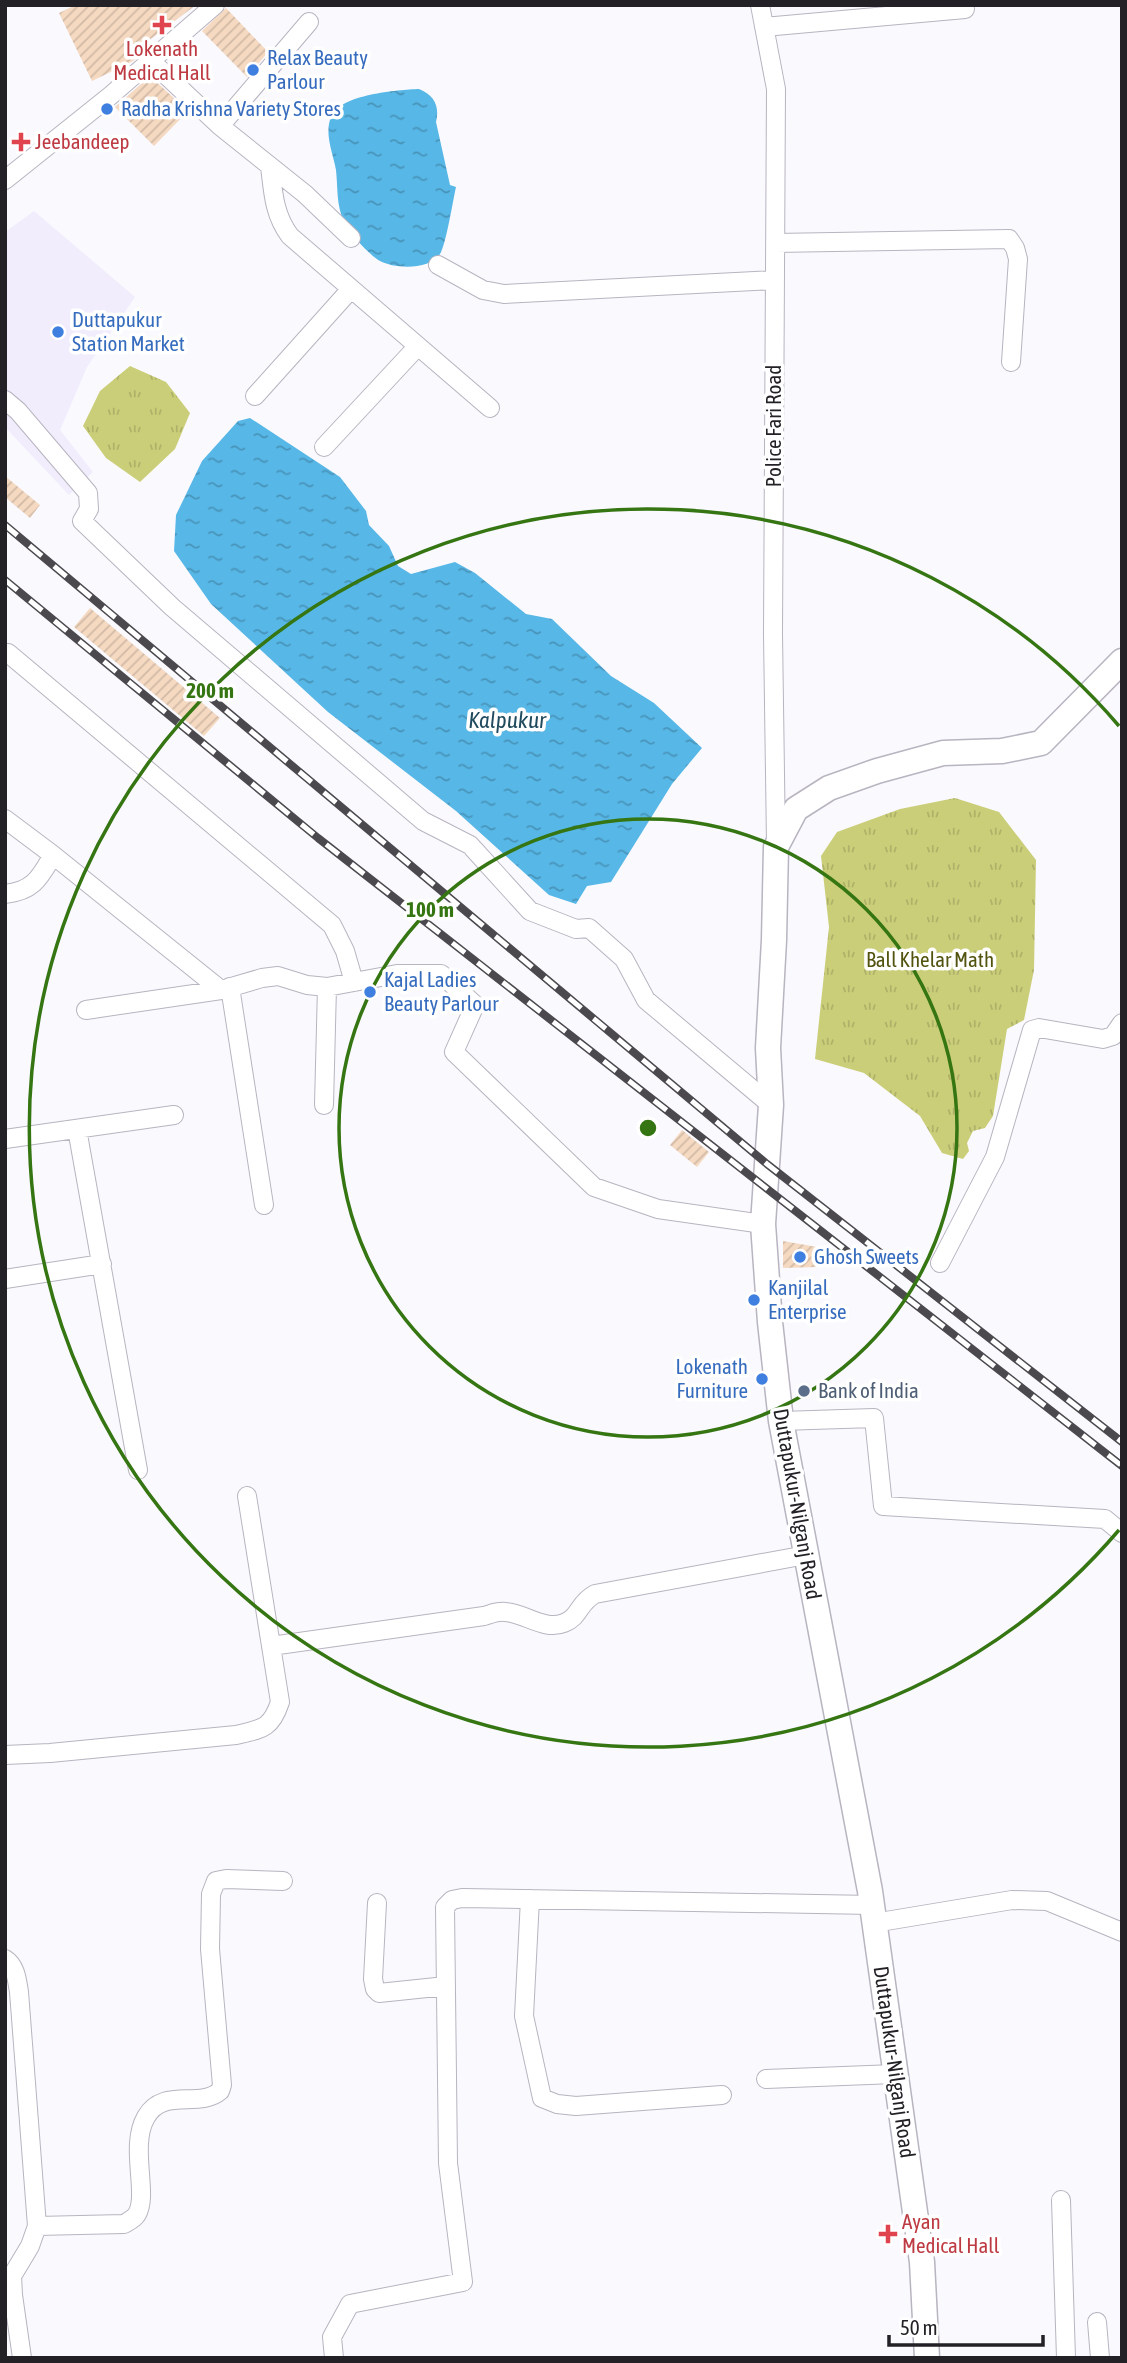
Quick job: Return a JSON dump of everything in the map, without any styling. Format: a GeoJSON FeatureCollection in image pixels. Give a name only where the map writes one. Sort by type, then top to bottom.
{"type":"FeatureCollection","features":[{"type":"Feature","properties":{"kind":"main road","name":"Duttapukur-Nilganj Road"},"geometry":{"type":"LineString","coordinates":[[927,2358],[922,2262],[873,1914],[781,1421],[770,1322],[763,1224],[771,1105],[768,1048],[776,848],[796,809],[829,788],[877,771],[943,753],[1003,751],[1041,743],[1117,670]]}},
{"type":"Feature","properties":{"kind":"street"},"geometry":{"type":"LineString","coordinates":[[5,180],[110,96],[215,5]]}},
{"type":"Feature","properties":{"kind":"street","name":"Police Fari Road"},"geometry":{"type":"LineString","coordinates":[[760,5],[776,89],[773,634],[776,848]]}},
{"type":"Feature","properties":{"kind":"street"},"geometry":{"type":"LineString","coordinates":[[764,27],[965,9]]}},
{"type":"Feature","properties":{"kind":"street"},"geometry":{"type":"LineString","coordinates":[[220,126],[309,22]]}},
{"type":"Feature","properties":{"kind":"street"},"geometry":{"type":"LineString","coordinates":[[151,61],[220,126],[304,194],[351,238]]}},
{"type":"Feature","properties":{"kind":"street"},"geometry":{"type":"LineString","coordinates":[[270,166],[275,208],[290,236],[490,408]]}},
{"type":"Feature","properties":{"kind":"street"},"geometry":{"type":"LineString","coordinates":[[775,243],[1009,239],[1018,259],[1011,362]]}},
{"type":"Feature","properties":{"kind":"street"},"geometry":{"type":"LineString","coordinates":[[438,265],[483,290],[505,294],[775,280]]}},
{"type":"Feature","properties":{"kind":"street"},"geometry":{"type":"LineString","coordinates":[[255,396],[351,289]]}},
{"type":"Feature","properties":{"kind":"street"},"geometry":{"type":"LineString","coordinates":[[324,447],[418,346]]}},
{"type":"Feature","properties":{"kind":"street"},"geometry":{"type":"LineString","coordinates":[[5,400],[18,411],[88,493],[89,509],[82,521],[172,607],[423,821],[470,845],[530,911],[576,929],[589,928],[624,959],[646,1000],[771,1105]]}},
{"type":"Feature","properties":{"kind":"street"},"geometry":{"type":"LineString","coordinates":[[5,654],[8,653],[332,925],[345,951],[354,982]]}},
{"type":"Feature","properties":{"kind":"street"},"geometry":{"type":"LineString","coordinates":[[5,820],[226,989],[264,1205]]}},
{"type":"Feature","properties":{"kind":"street"},"geometry":{"type":"LineString","coordinates":[[5,894],[37,882],[53,855]]}},
{"type":"Feature","properties":{"kind":"street"},"geometry":{"type":"LineString","coordinates":[[86,1010],[226,989],[278,976],[307,985],[327,987],[397,975],[441,974],[475,1005],[454,1052],[594,1187],[658,1209],[763,1224]]}},
{"type":"Feature","properties":{"kind":"street"},"geometry":{"type":"LineString","coordinates":[[324,1105],[327,987]]}},
{"type":"Feature","properties":{"kind":"street"},"geometry":{"type":"LineString","coordinates":[[940,1263],[995,1157],[1032,1030],[1039,1028],[1103,1039],[1113,1036],[1122,1023]]}},
{"type":"Feature","properties":{"kind":"street"},"geometry":{"type":"LineString","coordinates":[[5,1139],[174,1115]]}},
{"type":"Feature","properties":{"kind":"street"},"geometry":{"type":"LineString","coordinates":[[78,1129],[138,1470]]}},
{"type":"Feature","properties":{"kind":"street"},"geometry":{"type":"LineString","coordinates":[[5,1279],[102,1264]]}},
{"type":"Feature","properties":{"kind":"street"},"geometry":{"type":"LineString","coordinates":[[781,1421],[874,1418],[883,1506],[1105,1519],[1122,1533]]}},
{"type":"Feature","properties":{"kind":"street"},"geometry":{"type":"LineString","coordinates":[[5,1755],[209,1738],[259,1730],[275,1719],[280,1702],[247,1496]]}},
{"type":"Feature","properties":{"kind":"street"},"geometry":{"type":"LineString","coordinates":[[271,1646],[484,1616],[502,1611],[547,1625],[564,1623],[578,1614],[583,1601],[595,1594],[806,1555]]}},
{"type":"Feature","properties":{"kind":"street"},"geometry":{"type":"LineString","coordinates":[[37,2226],[124,2224],[136,2217],[140,2207],[138,2143],[146,2116],[156,2105],[166,2100],[209,2097],[220,2091],[222,2085],[210,1949],[211,1894],[216,1881],[283,1881]]}},
{"type":"Feature","properties":{"kind":"street"},"geometry":{"type":"LineString","coordinates":[[530,1899],[524,2016],[542,2098],[557,2104],[576,2106],[722,2095]]}},
{"type":"Feature","properties":{"kind":"street"},"geometry":{"type":"LineString","coordinates":[[334,2358],[332,2337],[349,2304],[463,2282],[448,2164],[445,1908],[452,1900],[530,1899],[873,1914],[1031,1899],[1047,1901],[1122,1932]]}},
{"type":"Feature","properties":{"kind":"street"},"geometry":{"type":"LineString","coordinates":[[377,1903],[373,1979],[375,1989],[379,1993],[446,1986]]}},
{"type":"Feature","properties":{"kind":"street"},"geometry":{"type":"LineString","coordinates":[[5,1959],[15,1970],[19,1992],[37,2226],[30,2246],[12,2276],[22,2358]]}},
{"type":"Feature","properties":{"kind":"street"},"geometry":{"type":"LineString","coordinates":[[766,2079],[895,2074]]}},
{"type":"Feature","properties":{"kind":"street"},"geometry":{"type":"LineString","coordinates":[[1061,2200],[1066,2358]]}},
{"type":"Feature","properties":{"kind":"street"},"geometry":{"type":"LineString","coordinates":[[1097,2322],[1100,2358]]}},
{"type":"Feature","properties":{"kind":"shaded area","name":"Duttapukur Station Market"},"geometry":{"type":"Polygon","coordinates":[[[34,211],[135,297],[87,367],[60,430],[93,472],[69,495],[5,427],[5,232],[34,211]]]}},
{"type":"Feature","properties":{"kind":"green space"},"geometry":{"type":"Polygon","coordinates":[[[130,366],[166,382],[190,413],[175,449],[140,482],[106,458],[83,426],[100,391],[130,366]]]}},
{"type":"Feature","properties":{"kind":"green space","name":"Ball Khelar Math"},"geometry":{"type":"Polygon","coordinates":[[[955,798],[999,812],[1036,860],[1034,970],[1024,1020],[1007,1029],[993,1116],[985,1128],[973,1131],[967,1143],[969,1151],[963,1159],[942,1153],[920,1116],[864,1073],[815,1059],[829,927],[821,856],[837,832],[900,809],[955,798]]]}},
{"type":"Feature","properties":{"kind":"water"},"geometry":{"type":"Polygon","coordinates":[[[419,89],[429,94],[436,106],[436,122],[450,185],[456,187],[440,254],[429,263],[394,266],[371,254],[344,222],[338,202],[329,123],[337,109],[357,98],[419,89]]]}},
{"type":"Feature","properties":{"kind":"water","name":"Kalpukur"},"geometry":{"type":"Polygon","coordinates":[[[250,418],[340,477],[366,511],[369,525],[389,546],[398,566],[411,574],[455,562],[475,573],[526,614],[552,619],[611,676],[654,703],[702,748],[672,784],[611,882],[587,886],[576,904],[549,895],[456,811],[328,712],[211,604],[174,551],[176,515],[202,461],[238,421],[250,418]]]}},
{"type":"Feature","properties":{"kind":"building"},"geometry":{"type":"Polygon","coordinates":[[[76,5],[196,5],[136,50],[140,55],[133,61],[92,81],[59,13],[76,5]]]}},
{"type":"Feature","properties":{"kind":"building"},"geometry":{"type":"Polygon","coordinates":[[[226,8],[268,52],[247,77],[202,31],[226,8]]]}},
{"type":"Feature","properties":{"kind":"building"},"geometry":{"type":"Polygon","coordinates":[[[150,76],[188,111],[154,146],[115,107],[150,76]]]}},
{"type":"Feature","properties":{"kind":"building"},"geometry":{"type":"Polygon","coordinates":[[[5,476],[40,505],[30,518],[5,497],[5,476]]]}},
{"type":"Feature","properties":{"kind":"building"},"geometry":{"type":"Polygon","coordinates":[[[90,608],[220,718],[204,736],[74,627],[90,608]]]}},
{"type":"Feature","properties":{"kind":"building"},"geometry":{"type":"Polygon","coordinates":[[[682,1130],[709,1152],[697,1167],[670,1145],[682,1130]]]}},
{"type":"Feature","properties":{"kind":"building","name":"Ghosh Sweets"},"geometry":{"type":"Polygon","coordinates":[[[783,1241],[817,1247],[817,1267],[783,1268],[783,1241]]]}},
{"type":"Feature","properties":{"kind":"railway"},"geometry":{"type":"LineString","coordinates":[[5,525],[767,1164],[1122,1442]]}},
{"type":"Feature","properties":{"kind":"railway"},"geometry":{"type":"LineString","coordinates":[[5,580],[318,838],[1122,1466]]}},
{"type":"Feature","properties":{"kind":"place","name":"Lokenath Medical Hall"},"geometry":{"type":"Point","coordinates":[162,25]}},
{"type":"Feature","properties":{"kind":"place","name":"Relax Beauty Parlour"},"geometry":{"type":"Point","coordinates":[253,70]}},
{"type":"Feature","properties":{"kind":"place","name":"Radha Krishna Variety Stores"},"geometry":{"type":"Point","coordinates":[107,109]}},
{"type":"Feature","properties":{"kind":"place","name":"Jeebandeep"},"geometry":{"type":"Point","coordinates":[21,142]}},
{"type":"Feature","properties":{"kind":"place","name":"Duttapukur Station Market"},"geometry":{"type":"Point","coordinates":[58,332]}},
{"type":"Feature","properties":{"kind":"place","name":"Kajal Ladies Beauty Parlour"},"geometry":{"type":"Point","coordinates":[370,992]}},
{"type":"Feature","properties":{"kind":"place","name":"Ghosh Sweets"},"geometry":{"type":"Point","coordinates":[800,1257]}},
{"type":"Feature","properties":{"kind":"place","name":"Kanjilal Enterprise"},"geometry":{"type":"Point","coordinates":[754,1300]}},
{"type":"Feature","properties":{"kind":"place","name":"Lokenath Furniture"},"geometry":{"type":"Point","coordinates":[762,1379]}},
{"type":"Feature","properties":{"kind":"place","name":"Bank of India"},"geometry":{"type":"Point","coordinates":[804,1391]}},
{"type":"Feature","properties":{"kind":"place","name":"Ayan Medical Hall"},"geometry":{"type":"Point","coordinates":[888,2234]}}]}
